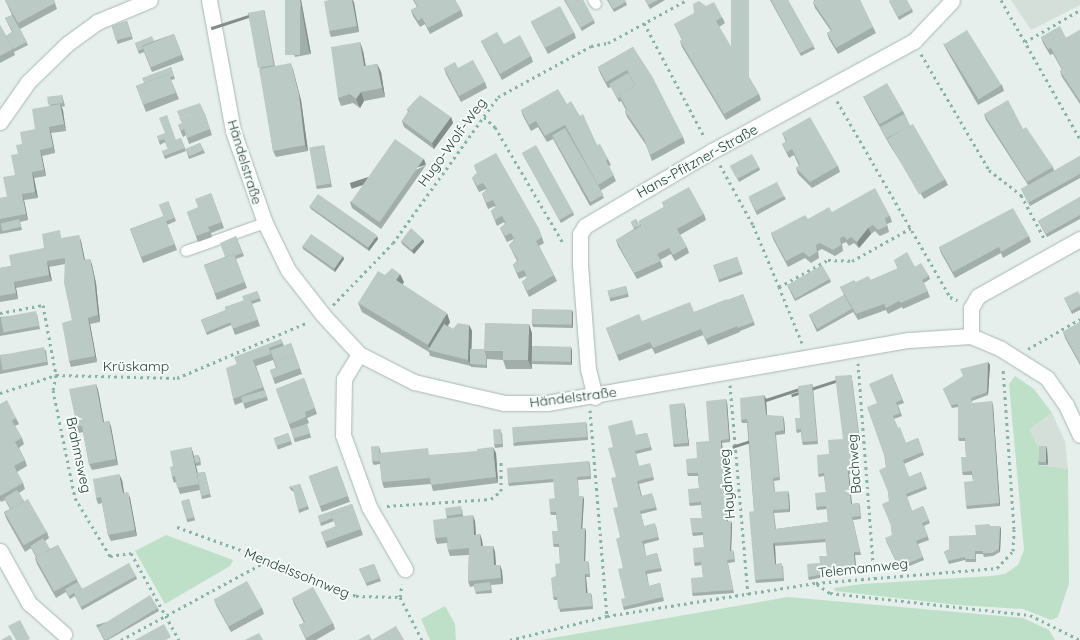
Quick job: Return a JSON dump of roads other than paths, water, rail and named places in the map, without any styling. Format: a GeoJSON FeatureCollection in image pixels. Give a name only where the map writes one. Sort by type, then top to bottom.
{"type":"FeatureCollection","features":[{"type":"Feature","properties":{"kind":"street"},"geometry":{"type":"LineString","coordinates":[[0,120],[28,82],[67,44],[97,22],[150,0]]}},
{"type":"Feature","properties":{"kind":"street","name":"Händelstraße"},"geometry":{"type":"LineString","coordinates":[[209,0],[233,131],[265,223],[288,270],[323,315],[359,354],[414,382],[456,394],[504,403],[546,403],[592,397],[857,348],[909,340],[972,336],[1007,353],[1047,378],[1066,405],[1080,435]]}},
{"type":"Feature","properties":{"kind":"street","name":"Hans-Pfitzner-Straße"},"geometry":{"type":"LineString","coordinates":[[592,397],[580,266],[580,234],[591,220],[712,151],[830,89],[914,41],[952,1]]}},
{"type":"Feature","properties":{"kind":"street"},"geometry":{"type":"LineString","coordinates":[[972,336],[970,308],[978,296],[1080,239]]}},
{"type":"Feature","properties":{"kind":"street"},"geometry":{"type":"LineString","coordinates":[[359,354],[344,379],[343,435],[369,508],[405,569]]}},
{"type":"Feature","properties":{"kind":"street"},"geometry":{"type":"LineString","coordinates":[[0,551],[28,603],[64,634]]}},
{"type":"Feature","properties":{"kind":"lane"},"geometry":{"type":"LineString","coordinates":[[186,251],[265,223]]}}]}
